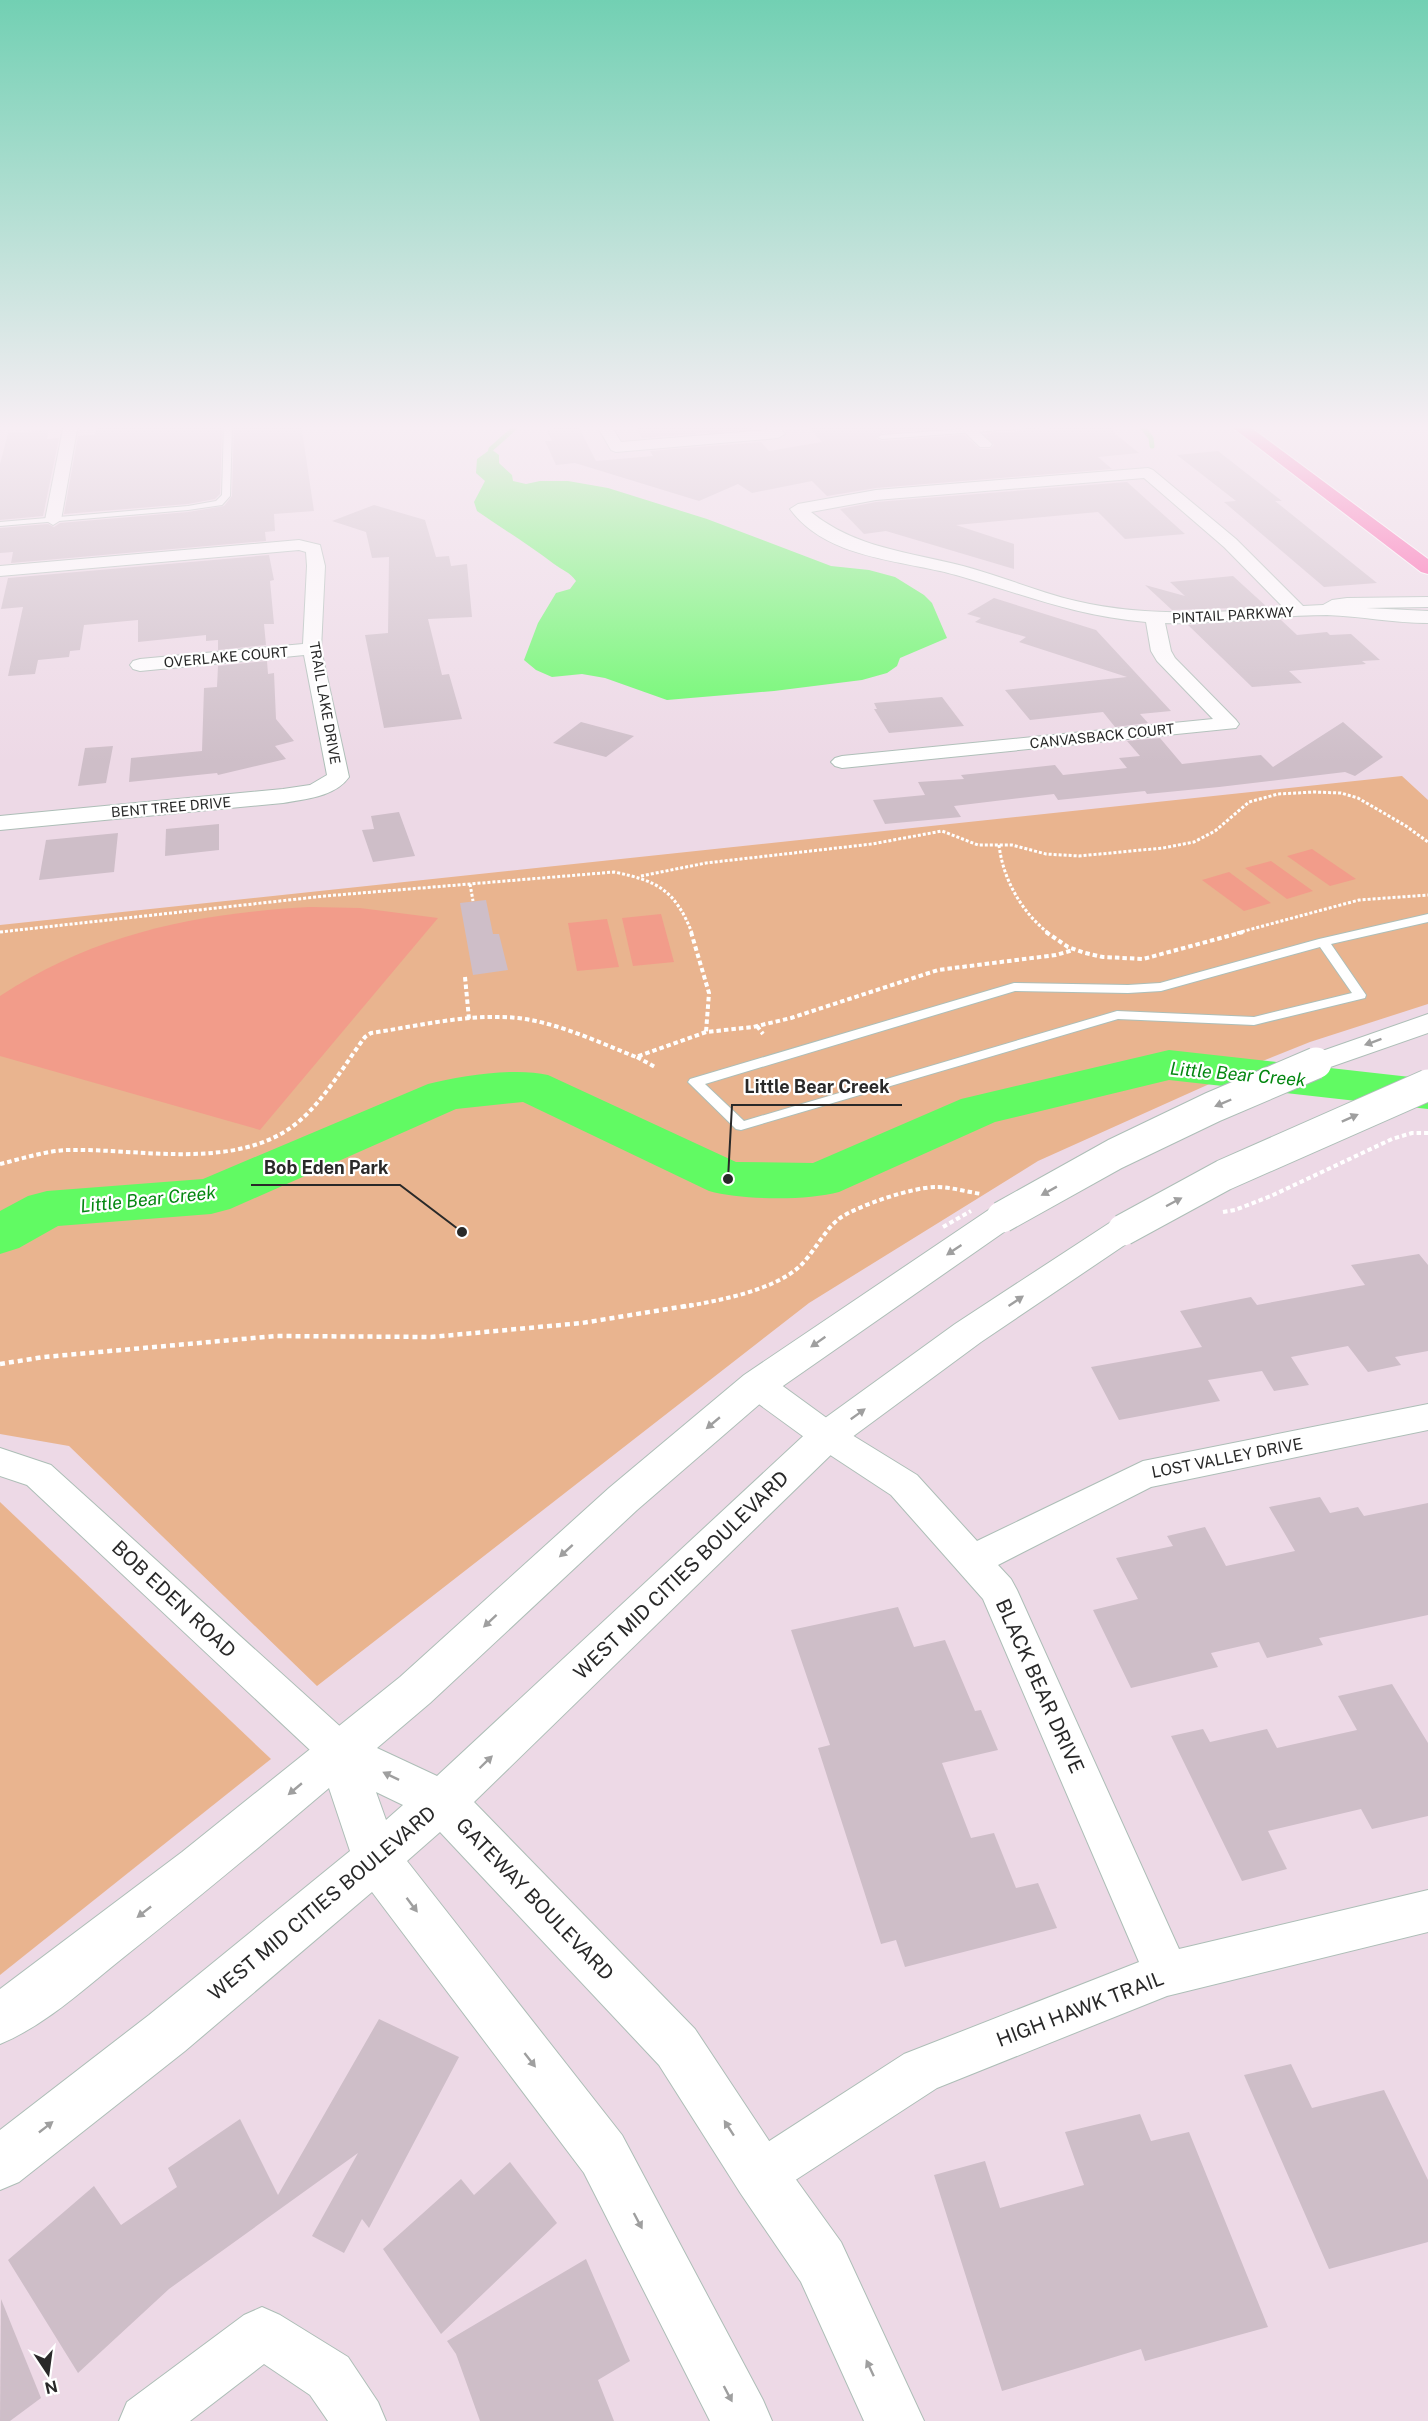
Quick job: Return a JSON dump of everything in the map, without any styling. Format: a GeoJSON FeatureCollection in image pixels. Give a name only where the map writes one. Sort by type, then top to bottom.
{"type":"FeatureCollection","features":[{"type":"Feature","properties":{"kind":"main road"},"geometry":{"type":"LineString","coordinates":[[1394,537],[1421,556],[1428,568]]}},
{"type":"Feature","properties":{"kind":"main road"},"geometry":{"type":"LineString","coordinates":[[0,2019],[44,1989],[200,1869],[416,1690],[623,1499],[757,1385],[994,1206],[1316,1063],[1428,1023]]}},
{"type":"Feature","properties":{"kind":"main road","name":"WEST MID CITIES BOULEVARD"},"geometry":{"type":"LineString","coordinates":[[0,2163],[167,2033],[442,1801],[827,1436],[968,1333],[1123,1230],[1224,1175],[1428,1085]]}},
{"type":"Feature","properties":{"kind":"main road"},"geometry":{"type":"LineString","coordinates":[[340,1752],[376,1859],[603,2154],[742,2421]]}},
{"type":"Feature","properties":{"kind":"main road","name":"GATEWAY BOULEVARD"},"geometry":{"type":"LineString","coordinates":[[340,1752],[442,1801],[677,2047],[760,2175],[821,2262],[894,2421]]}},
{"type":"Feature","properties":{"kind":"street","name":"PINTAIL PARKWAY"},"geometry":{"type":"LineString","coordinates":[[839,537],[858,545],[959,571],[1073,607],[1155,619],[1208,619],[1328,610],[1338,604],[1387,609],[1428,617]]}},
{"type":"Feature","properties":{"kind":"street","name":"PINTAIL PARKWAY"},"geometry":{"type":"LineString","coordinates":[[1223,537],[1299,612]]}},
{"type":"Feature","properties":{"kind":"street","name":"TRAIL LAKE DRIVE"},"geometry":{"type":"LineString","coordinates":[[0,571],[299,545],[314,549],[316,566],[312,649],[338,777]]}},
{"type":"Feature","properties":{"kind":"street","name":"PINTAIL PARKWAY"},"geometry":{"type":"LineString","coordinates":[[1387,609],[1428,603]]}},
{"type":"Feature","properties":{"kind":"street","name":"CANVASBACK COURT"},"geometry":{"type":"LineString","coordinates":[[842,762],[1229,724],[1167,661],[1161,651],[1155,619]]}},
{"type":"Feature","properties":{"kind":"street","name":"OVERLAKE COURT"},"geometry":{"type":"LineString","coordinates":[[140,665],[312,649]]}},
{"type":"Feature","properties":{"kind":"street","name":"BENT TREE DRIVE"},"geometry":{"type":"LineString","coordinates":[[0,823],[283,796],[315,790],[338,777]]}},
{"type":"Feature","properties":{"kind":"street","name":"BLACK BEAR DRIVE"},"geometry":{"type":"LineString","coordinates":[[757,1385],[827,1436],[904,1485],[998,1590],[1167,1974]]}},
{"type":"Feature","properties":{"kind":"street","name":"LOST VALLEY DRIVE"},"geometry":{"type":"LineString","coordinates":[[972,1561],[1143,1474],[1428,1417]]}},
{"type":"Feature","properties":{"kind":"street","name":"BOB EDEN ROAD"},"geometry":{"type":"LineString","coordinates":[[0,1462],[39,1475],[340,1752]]}},
{"type":"Feature","properties":{"kind":"street","name":"HIGH HAWK TRAIL"},"geometry":{"type":"LineString","coordinates":[[760,2175],[921,2071],[1167,1974],[1428,1911]]}},
{"type":"Feature","properties":{"kind":"street"},"geometry":{"type":"LineString","coordinates":[[146,2421],[262,2333],[329,2376],[358,2421]]}},
{"type":"Feature","properties":{"kind":"lane"},"geometry":{"type":"LineString","coordinates":[[1323,942],[1360,995],[1254,1021],[1117,1015],[741,1125],[695,1082],[1014,987],[1161,987],[1323,942],[1428,918]]}},
{"type":"Feature","properties":{"kind":"path"},"geometry":{"type":"LineString","coordinates":[[0,932],[326,896],[614,872],[641,876],[706,863],[872,844],[942,831],[978,845],[1012,845],[1046,854],[1079,856],[1163,848],[1194,842],[1215,831],[1249,802],[1278,794],[1341,793],[1358,798],[1406,825],[1428,842]]}},
{"type":"Feature","properties":{"kind":"path"},"geometry":{"type":"LineString","coordinates":[[999,845],[1001,866],[1034,922],[1051,937],[1073,950],[1116,960],[1143,959],[1359,900],[1428,895]]}},
{"type":"Feature","properties":{"kind":"path"},"geometry":{"type":"LineString","coordinates":[[641,876],[675,897],[686,913],[706,976],[710,1004],[706,1032]]}},
{"type":"Feature","properties":{"kind":"path"},"geometry":{"type":"LineString","coordinates":[[470,884],[473,901]]}},
{"type":"Feature","properties":{"kind":"path"},"geometry":{"type":"LineString","coordinates":[[636,1057],[706,1032],[757,1026],[812,1011],[938,970],[1056,956],[1073,950]]}},
{"type":"Feature","properties":{"kind":"path"},"geometry":{"type":"LineString","coordinates":[[465,977],[469,1019]]}},
{"type":"Feature","properties":{"kind":"path"},"geometry":{"type":"LineString","coordinates":[[0,1164],[65,1150],[170,1155],[207,1153],[255,1145],[296,1124],[310,1111],[365,1037],[371,1033],[469,1019],[506,1017],[557,1027],[636,1057],[655,1067]]}},
{"type":"Feature","properties":{"kind":"path"},"geometry":{"type":"LineString","coordinates":[[757,1026],[763,1034]]}},
{"type":"Feature","properties":{"kind":"path"},"geometry":{"type":"LineString","coordinates":[[1216,1211],[1227,1212],[1270,1197],[1391,1138],[1417,1131],[1428,1133]]}},
{"type":"Feature","properties":{"kind":"path"},"geometry":{"type":"LineString","coordinates":[[0,1364],[45,1357],[276,1336],[431,1337],[582,1323],[724,1300],[763,1287],[798,1268],[840,1218],[904,1192],[936,1187],[994,1206]]}},
{"type":"Feature","properties":{"kind":"shaded area"},"geometry":{"type":"Polygon","coordinates":[[[516,537],[754,537],[831,566],[869,570],[895,577],[924,595],[932,603],[947,638],[900,658],[897,666],[887,673],[862,680],[774,691],[667,700],[605,678],[582,674],[552,677],[536,670],[524,660],[538,623],[556,593],[570,589],[576,581],[569,573],[516,537]]]}},
{"type":"Feature","properties":{"kind":"shaded area"},"geometry":{"type":"Polygon","coordinates":[[[1402,776],[1428,800],[1428,1004],[1310,1042],[1245,1068],[1038,1161],[809,1303],[317,1686],[69,1446],[0,1434],[0,925],[1402,776]]]}},
{"type":"Feature","properties":{"kind":"shaded area"},"geometry":{"type":"Polygon","coordinates":[[[1312,849],[1356,879],[1330,886],[1287,856],[1312,849]]]}},
{"type":"Feature","properties":{"kind":"shaded area"},"geometry":{"type":"Polygon","coordinates":[[[1271,861],[1313,891],[1287,899],[1245,868],[1271,861]]]}},
{"type":"Feature","properties":{"kind":"shaded area"},"geometry":{"type":"Polygon","coordinates":[[[1229,872],[1271,903],[1244,911],[1202,880],[1229,872]]]}},
{"type":"Feature","properties":{"kind":"shaded area"},"geometry":{"type":"Polygon","coordinates":[[[310,907],[360,908],[438,918],[260,1130],[0,1056],[0,996],[36,974],[73,956],[149,930],[188,921],[268,910],[310,907]]]}},
{"type":"Feature","properties":{"kind":"shaded area"},"geometry":{"type":"Polygon","coordinates":[[[661,914],[674,962],[633,966],[622,918],[661,914]]]}},
{"type":"Feature","properties":{"kind":"shaded area"},"geometry":{"type":"Polygon","coordinates":[[[607,919],[619,967],[577,971],[568,923],[607,919]]]}},
{"type":"Feature","properties":{"kind":"shaded area"},"geometry":{"type":"Polygon","coordinates":[[[0,1502],[271,1759],[0,1975],[0,1502]]]}},
{"type":"Feature","properties":{"kind":"building"},"geometry":{"type":"Polygon","coordinates":[[[0,537],[266,537],[266,541],[11,563],[13,552],[0,553],[0,537]]]}},
{"type":"Feature","properties":{"kind":"building"},"geometry":{"type":"Polygon","coordinates":[[[367,537],[430,537],[436,557],[449,556],[451,566],[467,564],[472,617],[428,619],[442,675],[449,674],[462,719],[384,728],[365,635],[388,633],[389,557],[372,558],[367,537]]]}},
{"type":"Feature","properties":{"kind":"building"},"geometry":{"type":"Polygon","coordinates":[[[906,537],[993,537],[1014,544],[1014,569],[906,537]]]}},
{"type":"Feature","properties":{"kind":"building"},"geometry":{"type":"Polygon","coordinates":[[[1123,537],[1149,537],[1125,539],[1123,537]]]}},
{"type":"Feature","properties":{"kind":"building"},"geometry":{"type":"Polygon","coordinates":[[[1265,537],[1320,537],[1377,583],[1324,587],[1265,537]]]}},
{"type":"Feature","properties":{"kind":"building"},"geometry":{"type":"Polygon","coordinates":[[[269,555],[274,580],[270,581],[274,624],[264,624],[266,645],[218,650],[218,640],[206,641],[206,635],[138,642],[138,620],[84,625],[80,650],[70,651],[69,657],[38,660],[35,674],[8,676],[23,607],[1,609],[8,578],[269,555]]]}},
{"type":"Feature","properties":{"kind":"building"},"geometry":{"type":"Polygon","coordinates":[[[1233,576],[1267,607],[1172,610],[1145,585],[1185,596],[1170,582],[1233,576]]]}},
{"type":"Feature","properties":{"kind":"building"},"geometry":{"type":"Polygon","coordinates":[[[994,598],[1096,630],[1171,711],[1140,714],[1148,723],[1115,727],[1103,712],[1030,720],[1005,690],[1127,677],[1019,642],[1026,637],[975,622],[981,618],[967,614],[994,598]]]}},
{"type":"Feature","properties":{"kind":"building"},"geometry":{"type":"Polygon","coordinates":[[[1280,619],[1297,635],[1327,632],[1330,635],[1351,634],[1380,660],[1362,661],[1366,664],[1289,671],[1302,683],[1252,687],[1188,625],[1280,619]]]}},
{"type":"Feature","properties":{"kind":"building"},"geometry":{"type":"Polygon","coordinates":[[[267,661],[268,674],[274,673],[276,719],[294,741],[275,746],[286,759],[218,775],[217,773],[129,782],[131,758],[202,751],[204,688],[217,687],[218,666],[267,661]]]}},
{"type":"Feature","properties":{"kind":"building"},"geometry":{"type":"Polygon","coordinates":[[[942,697],[964,726],[889,733],[874,709],[877,709],[874,703],[942,697]]]}},
{"type":"Feature","properties":{"kind":"building"},"geometry":{"type":"Polygon","coordinates":[[[581,722],[634,736],[606,757],[553,743],[581,722]]]}},
{"type":"Feature","properties":{"kind":"building"},"geometry":{"type":"Polygon","coordinates":[[[1343,722],[1383,757],[1355,776],[1345,772],[1219,787],[1147,794],[1145,791],[1058,800],[1054,794],[954,806],[961,817],[885,824],[873,800],[925,795],[918,782],[964,779],[961,775],[1055,765],[1063,775],[1127,768],[1119,758],[1140,756],[1127,741],[1160,738],[1182,764],[1261,755],[1273,767],[1343,722]]]}},
{"type":"Feature","properties":{"kind":"building"},"geometry":{"type":"Polygon","coordinates":[[[113,746],[106,783],[78,786],[85,748],[113,746]]]}},
{"type":"Feature","properties":{"kind":"building"},"geometry":{"type":"Polygon","coordinates":[[[399,812],[415,856],[373,862],[362,830],[374,829],[371,816],[399,812]]]}},
{"type":"Feature","properties":{"kind":"building"},"geometry":{"type":"Polygon","coordinates":[[[219,824],[219,850],[165,856],[166,829],[219,824]]]}},
{"type":"Feature","properties":{"kind":"building"},"geometry":{"type":"Polygon","coordinates":[[[118,833],[114,872],[39,880],[46,840],[118,833]]]}},
{"type":"Feature","properties":{"kind":"building"},"geometry":{"type":"Polygon","coordinates":[[[486,900],[493,934],[499,934],[508,970],[473,975],[460,903],[486,900]]]}},
{"type":"Feature","properties":{"kind":"building"},"geometry":{"type":"Polygon","coordinates":[[[1419,1254],[1428,1265],[1428,1351],[1395,1357],[1401,1365],[1368,1372],[1348,1346],[1291,1357],[1309,1385],[1274,1391],[1262,1371],[1208,1380],[1220,1401],[1119,1420],[1091,1367],[1202,1347],[1180,1311],[1251,1297],[1257,1305],[1365,1285],[1351,1265],[1419,1254]]]}},
{"type":"Feature","properties":{"kind":"building"},"geometry":{"type":"Polygon","coordinates":[[[1320,1497],[1330,1513],[1358,1507],[1364,1516],[1428,1503],[1428,1615],[1319,1638],[1323,1645],[1267,1658],[1259,1642],[1211,1653],[1218,1667],[1131,1688],[1093,1610],[1138,1599],[1116,1558],[1173,1546],[1167,1536],[1205,1527],[1226,1566],[1295,1551],[1269,1507],[1320,1497]]]}},
{"type":"Feature","properties":{"kind":"building"},"geometry":{"type":"Polygon","coordinates":[[[898,1607],[914,1647],[945,1640],[975,1711],[981,1710],[998,1750],[942,1763],[971,1838],[994,1833],[1016,1888],[1038,1883],[1057,1928],[905,1967],[896,1940],[881,1944],[818,1748],[830,1745],[791,1630],[898,1607]]]}},
{"type":"Feature","properties":{"kind":"building"},"geometry":{"type":"Polygon","coordinates":[[[1392,1684],[1428,1743],[1428,1816],[1372,1829],[1361,1809],[1268,1831],[1287,1869],[1242,1881],[1171,1736],[1203,1729],[1210,1742],[1267,1729],[1277,1748],[1357,1730],[1338,1696],[1392,1684]]]}},
{"type":"Feature","properties":{"kind":"building"},"geometry":{"type":"Polygon","coordinates":[[[379,2019],[459,2057],[369,2228],[362,2219],[344,2253],[312,2236],[358,2153],[169,2289],[78,2373],[8,2260],[94,2186],[121,2225],[177,2187],[168,2168],[240,2119],[278,2195],[379,2019]]]}},
{"type":"Feature","properties":{"kind":"building"},"geometry":{"type":"Polygon","coordinates":[[[1291,2064],[1312,2108],[1384,2090],[1428,2180],[1428,2242],[1329,2269],[1244,2075],[1291,2064]]]}},
{"type":"Feature","properties":{"kind":"building"},"geometry":{"type":"Polygon","coordinates":[[[1140,2114],[1151,2141],[1189,2132],[1268,2327],[1145,2361],[1141,2349],[1002,2391],[934,2175],[985,2161],[1000,2208],[1084,2185],[1065,2132],[1140,2114]]]}},
{"type":"Feature","properties":{"kind":"building"},"geometry":{"type":"Polygon","coordinates":[[[510,2162],[557,2223],[441,2334],[383,2249],[461,2179],[474,2195],[510,2162]]]}},
{"type":"Feature","properties":{"kind":"building"},"geometry":{"type":"Polygon","coordinates":[[[586,2259],[630,2361],[598,2380],[614,2421],[480,2421],[456,2354],[447,2341],[586,2259]]]}},
{"type":"Feature","properties":{"kind":"building"},"geometry":{"type":"Polygon","coordinates":[[[1,2299],[41,2398],[10,2421],[0,2421],[1,2299]]]}},
{"type":"Feature","properties":{"kind":"waterway","name":"Little Bear Creek"},"geometry":{"type":"LineString","coordinates":[[0,1235],[47,1209],[211,1196],[446,1095],[530,1086],[728,1179],[820,1180],[979,1110],[1169,1065],[1428,1094]]}},
{"type":"Feature","properties":{"kind":"place","name":"Little Bear Creek"},"geometry":{"type":"Point","coordinates":[728,1179]}},
{"type":"Feature","properties":{"kind":"place","name":"Bob Eden Park"},"geometry":{"type":"Point","coordinates":[462,1232]}}]}
